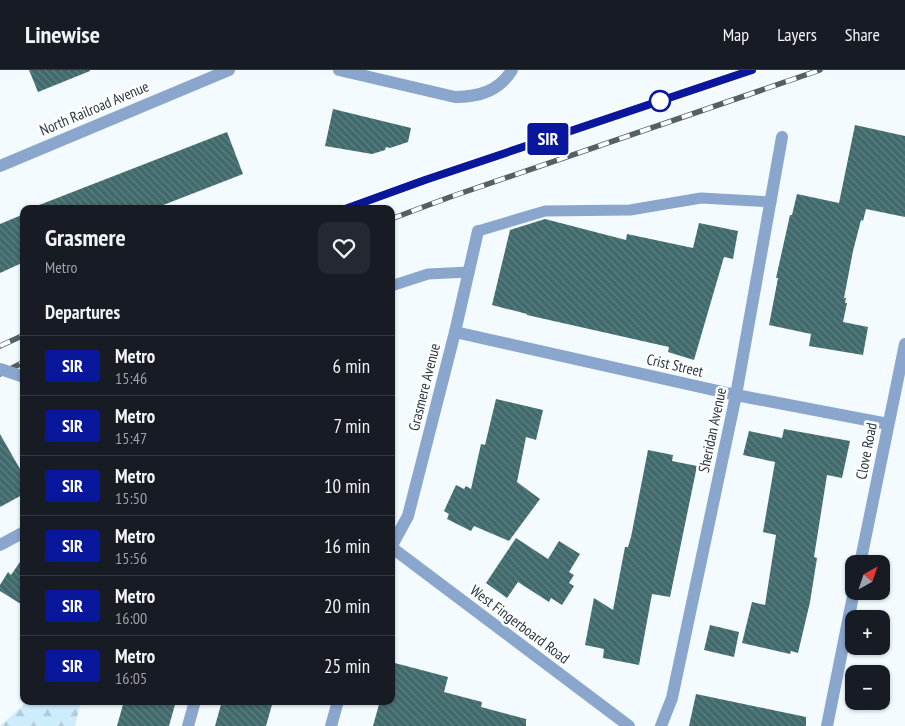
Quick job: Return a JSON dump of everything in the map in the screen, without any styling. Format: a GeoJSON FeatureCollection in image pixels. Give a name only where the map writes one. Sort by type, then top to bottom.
{"type":"FeatureCollection","features":[{"type":"Feature","properties":{"kind":"street","name":"North Railroad Avenue"},"geometry":{"type":"LineString","coordinates":[[0,166],[229,70]]}},
{"type":"Feature","properties":{"kind":"street"},"geometry":{"type":"LineString","coordinates":[[339,70],[455,97],[472,97],[489,92],[505,80],[512,70]]}},
{"type":"Feature","properties":{"kind":"street","name":"Sheridan Avenue"},"geometry":{"type":"LineString","coordinates":[[661,726],[672,698],[736,395],[782,138]]}},
{"type":"Feature","properties":{"kind":"street","name":"Grasmere Avenue"},"geometry":{"type":"LineString","coordinates":[[395,540],[408,516],[455,332],[478,231]]}},
{"type":"Feature","properties":{"kind":"street","name":"Crist Street"},"geometry":{"type":"LineString","coordinates":[[455,332],[736,395],[888,424]]}},
{"type":"Feature","properties":{"kind":"street","name":"Clove Road"},"geometry":{"type":"LineString","coordinates":[[862,555],[905,346]]}},
{"type":"Feature","properties":{"kind":"street"},"geometry":{"type":"LineString","coordinates":[[0,369],[20,376]]}},
{"type":"Feature","properties":{"kind":"street"},"geometry":{"type":"LineString","coordinates":[[0,545],[20,534]]}},
{"type":"Feature","properties":{"kind":"street","name":"West Fingerboard Road"},"geometry":{"type":"LineString","coordinates":[[395,550],[629,726]]}},
{"type":"Feature","properties":{"kind":"street"},"geometry":{"type":"LineString","coordinates":[[827,726],[852,600]]}},
{"type":"Feature","properties":{"kind":"street"},"geometry":{"type":"LineString","coordinates":[[188,726],[194,705]]}},
{"type":"Feature","properties":{"kind":"street"},"geometry":{"type":"LineString","coordinates":[[331,726],[337,705]]}},
{"type":"Feature","properties":{"kind":"lane"},"geometry":{"type":"LineString","coordinates":[[478,231],[545,211],[630,210],[701,198],[771,202]]}},
{"type":"Feature","properties":{"kind":"lane"},"geometry":{"type":"LineString","coordinates":[[395,285],[428,274],[469,272]]}},
{"type":"Feature","properties":{"kind":"green space"},"geometry":{"type":"Polygon","coordinates":[[[24,705],[80,705],[75,726],[0,726],[24,705]]]}},
{"type":"Feature","properties":{"kind":"building"},"geometry":{"type":"Polygon","coordinates":[[[29,70],[90,70],[90,71],[38,92],[29,70]]]}},
{"type":"Feature","properties":{"kind":"building"},"geometry":{"type":"Polygon","coordinates":[[[333,109],[411,128],[408,142],[390,148],[386,147],[385,150],[372,154],[325,146],[333,109]]]}},
{"type":"Feature","properties":{"kind":"building"},"geometry":{"type":"Polygon","coordinates":[[[855,125],[905,136],[905,217],[866,209],[863,221],[861,220],[853,251],[844,298],[846,298],[845,303],[847,303],[843,322],[868,327],[863,355],[809,346],[811,334],[769,325],[778,278],[776,278],[790,215],[792,215],[797,194],[839,203],[855,125]]]}},
{"type":"Feature","properties":{"kind":"building"},"geometry":{"type":"Polygon","coordinates":[[[227,132],[243,174],[163,205],[39,205],[227,132]]]}},
{"type":"Feature","properties":{"kind":"building"},"geometry":{"type":"Polygon","coordinates":[[[20,216],[20,264],[0,273],[0,224],[20,216]]]}},
{"type":"Feature","properties":{"kind":"building"},"geometry":{"type":"Polygon","coordinates":[[[545,219],[626,240],[627,234],[693,248],[699,223],[738,231],[733,259],[724,257],[694,360],[668,352],[669,347],[527,315],[492,305],[510,230],[545,219]]]}},
{"type":"Feature","properties":{"kind":"building"},"geometry":{"type":"Polygon","coordinates":[[[496,399],[543,410],[536,440],[526,437],[517,482],[540,499],[509,541],[474,526],[471,531],[447,519],[449,514],[444,511],[456,485],[464,489],[466,486],[471,489],[481,444],[485,445],[496,399]]]}},
{"type":"Feature","properties":{"kind":"building"},"geometry":{"type":"Polygon","coordinates":[[[784,429],[850,441],[842,478],[827,475],[814,557],[817,558],[810,602],[798,653],[791,651],[790,654],[742,643],[752,602],[765,605],[776,535],[763,532],[775,462],[743,455],[749,431],[782,438],[784,429]]]}},
{"type":"Feature","properties":{"kind":"building"},"geometry":{"type":"Polygon","coordinates":[[[0,434],[20,469],[20,496],[0,507],[0,434]]]}},
{"type":"Feature","properties":{"kind":"building"},"geometry":{"type":"Polygon","coordinates":[[[648,450],[673,455],[672,461],[697,466],[670,597],[652,594],[639,665],[603,658],[604,649],[585,645],[594,598],[613,610],[625,547],[628,547],[631,537],[648,450]]]}},
{"type":"Feature","properties":{"kind":"building"},"geometry":{"type":"Polygon","coordinates":[[[516,538],[548,559],[559,541],[580,554],[569,572],[574,575],[569,583],[574,586],[562,605],[551,598],[549,602],[518,582],[507,598],[486,583],[516,538]]]}},
{"type":"Feature","properties":{"kind":"building"},"geometry":{"type":"Polygon","coordinates":[[[20,562],[20,604],[0,591],[0,585],[8,572],[11,575],[20,562]]]}},
{"type":"Feature","properties":{"kind":"building"},"geometry":{"type":"Polygon","coordinates":[[[710,625],[739,632],[734,657],[704,650],[710,625]]]}},
{"type":"Feature","properties":{"kind":"building"},"geometry":{"type":"Polygon","coordinates":[[[395,663],[448,677],[444,692],[482,702],[481,707],[526,719],[526,726],[373,726],[379,705],[395,705],[395,663]]]}},
{"type":"Feature","properties":{"kind":"building"},"geometry":{"type":"Polygon","coordinates":[[[696,694],[806,717],[806,726],[689,726],[696,694]]]}},
{"type":"Feature","properties":{"kind":"building"},"geometry":{"type":"Polygon","coordinates":[[[123,705],[175,705],[169,726],[117,726],[123,705]]]}},
{"type":"Feature","properties":{"kind":"building"},"geometry":{"type":"Polygon","coordinates":[[[221,705],[272,705],[266,726],[215,726],[221,705]]]}},
{"type":"Feature","properties":{"kind":"railway"},"geometry":{"type":"LineString","coordinates":[[356,205],[752,70]]}},
{"type":"Feature","properties":{"kind":"railway"},"geometry":{"type":"LineString","coordinates":[[395,218],[820,70]]}},
{"type":"Feature","properties":{"kind":"railway"},"geometry":{"type":"LineString","coordinates":[[0,346],[20,337]]}},
{"type":"Feature","properties":{"kind":"railway"},"geometry":{"type":"LineString","coordinates":[[0,374],[20,364]]}},
{"type":"Feature","properties":{"kind":"metro line","name":"SIR"},"geometry":{"type":"LineString","coordinates":[[356,205],[752,70]]}}]}
